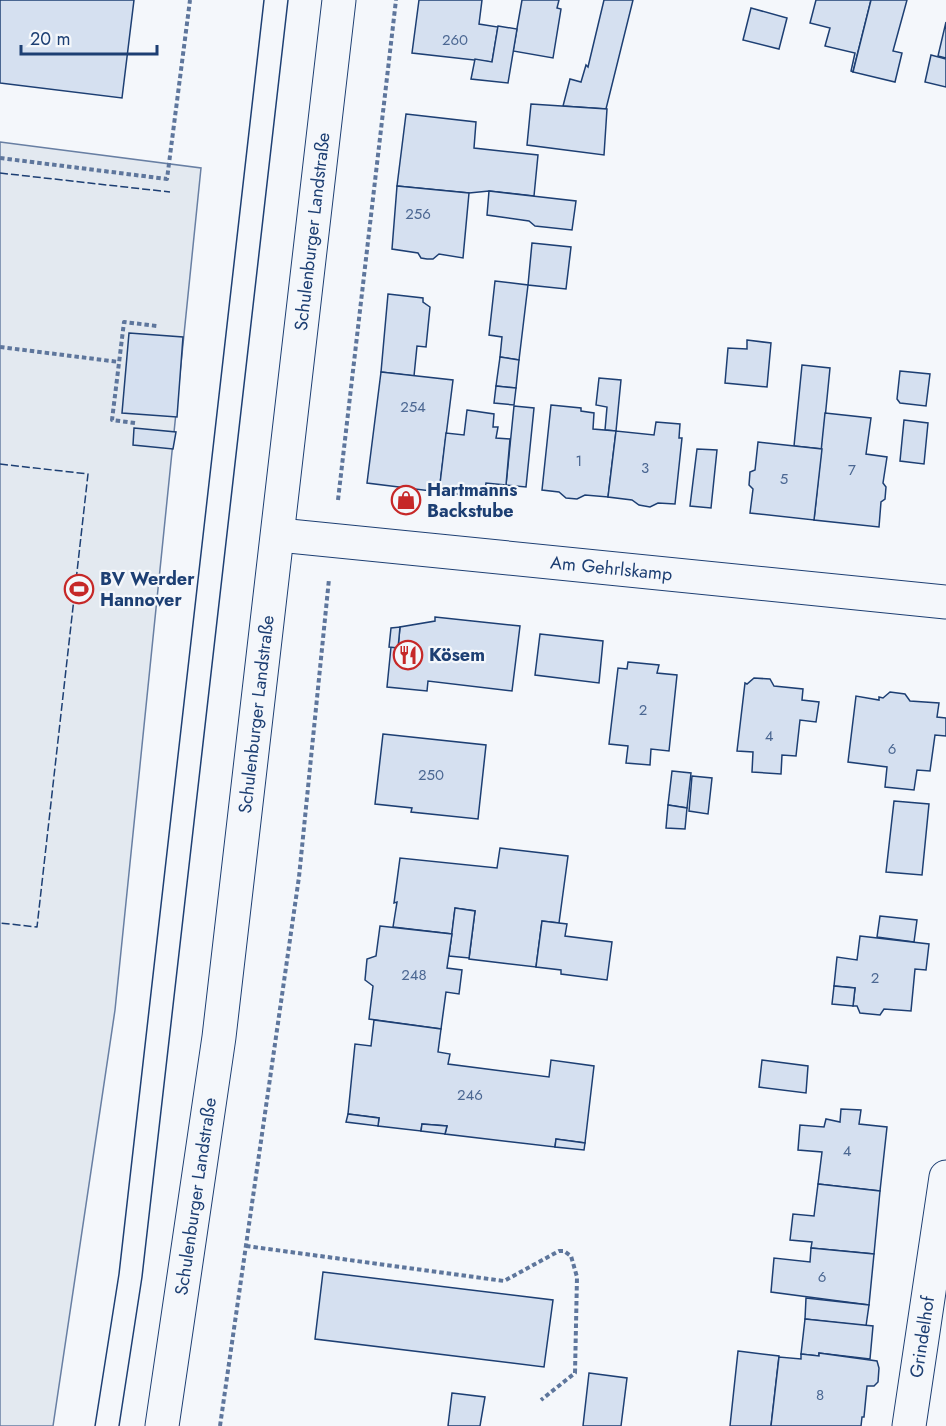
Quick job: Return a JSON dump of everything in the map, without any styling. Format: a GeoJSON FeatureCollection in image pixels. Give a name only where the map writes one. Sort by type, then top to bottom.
{"type":"FeatureCollection","features":[{"type":"Feature","properties":{"kind":"main road","name":"Schulenburger Landstraße"},"geometry":{"type":"LineString","coordinates":[[162,1426],[219,1037],[279,535],[339,0]]}},
{"type":"Feature","properties":{"kind":"main road","name":"Am Gehrlskamp"},"geometry":{"type":"LineString","coordinates":[[279,535],[946,602]]}},
{"type":"Feature","properties":{"kind":"main road","name":"Grindelhof"},"geometry":{"type":"LineString","coordinates":[[909,1426],[946,1177]]}},
{"type":"Feature","properties":{"kind":"path"},"geometry":{"type":"LineString","coordinates":[[0,158],[167,179],[190,0]]}},
{"type":"Feature","properties":{"kind":"path"},"geometry":{"type":"LineString","coordinates":[[220,1426],[298,877],[333,541],[396,0]]}},
{"type":"Feature","properties":{"kind":"path"},"geometry":{"type":"LineString","coordinates":[[135,423],[112,420],[124,322],[157,326]]}},
{"type":"Feature","properties":{"kind":"path"},"geometry":{"type":"LineString","coordinates":[[0,348],[119,362]]}},
{"type":"Feature","properties":{"kind":"path"},"geometry":{"type":"LineString","coordinates":[[246,1246],[504,1281],[559,1251],[564,1251],[571,1256],[577,1277],[575,1373],[541,1400]]}},
{"type":"Feature","properties":{"kind":"shaded area","name":"BV Werder Hannover"},"geometry":{"type":"Polygon","coordinates":[[[0,142],[201,168],[115,1010],[53,1426],[0,1426],[0,142]]]}},
{"type":"Feature","properties":{"kind":"building"},"geometry":{"type":"Polygon","coordinates":[[[0,0],[134,0],[122,98],[0,83],[0,0]]]}},
{"type":"Feature","properties":{"kind":"building"},"geometry":{"type":"Polygon","coordinates":[[[419,0],[482,0],[479,24],[498,27],[492,62],[412,53],[419,0]]]}},
{"type":"Feature","properties":{"kind":"building"},"geometry":{"type":"Polygon","coordinates":[[[522,0],[559,0],[557,8],[561,9],[553,58],[513,51],[522,0]]]}},
{"type":"Feature","properties":{"kind":"building"},"geometry":{"type":"Polygon","coordinates":[[[604,0],[633,0],[606,109],[563,106],[570,79],[581,82],[586,65],[588,67],[604,0]]]}},
{"type":"Feature","properties":{"kind":"building"},"geometry":{"type":"Polygon","coordinates":[[[816,0],[871,0],[853,72],[851,71],[855,53],[825,46],[830,28],[810,23],[816,0]]]}},
{"type":"Feature","properties":{"kind":"building"},"geometry":{"type":"Polygon","coordinates":[[[871,0],[907,0],[893,51],[902,53],[895,82],[853,72],[871,0]]]}},
{"type":"Feature","properties":{"kind":"building"},"geometry":{"type":"Polygon","coordinates":[[[751,8],[787,18],[779,49],[743,40],[751,8]]]}},
{"type":"Feature","properties":{"kind":"building"},"geometry":{"type":"Polygon","coordinates":[[[946,22],[946,58],[938,56],[946,22]]]}},
{"type":"Feature","properties":{"kind":"building"},"geometry":{"type":"Polygon","coordinates":[[[498,26],[517,29],[508,83],[471,79],[475,59],[492,62],[498,26]]]}},
{"type":"Feature","properties":{"kind":"building"},"geometry":{"type":"Polygon","coordinates":[[[931,55],[946,59],[946,87],[925,82],[931,55]]]}},
{"type":"Feature","properties":{"kind":"building"},"geometry":{"type":"Polygon","coordinates":[[[531,104],[607,109],[604,155],[527,145],[531,104]]]}},
{"type":"Feature","properties":{"kind":"building"},"geometry":{"type":"Polygon","coordinates":[[[406,114],[476,122],[474,148],[538,155],[534,196],[397,186],[406,114]]]}},
{"type":"Feature","properties":{"kind":"building"},"geometry":{"type":"Polygon","coordinates":[[[397,186],[469,193],[463,258],[439,254],[433,259],[427,259],[421,258],[418,253],[392,249],[397,186]]]}},
{"type":"Feature","properties":{"kind":"building"},"geometry":{"type":"Polygon","coordinates":[[[489,191],[576,201],[572,230],[535,226],[529,221],[487,215],[489,191]]]}},
{"type":"Feature","properties":{"kind":"building"},"geometry":{"type":"Polygon","coordinates":[[[532,243],[571,247],[566,289],[528,285],[532,243]]]}},
{"type":"Feature","properties":{"kind":"building"},"geometry":{"type":"Polygon","coordinates":[[[495,281],[528,285],[519,360],[500,357],[502,337],[489,335],[495,281]]]}},
{"type":"Feature","properties":{"kind":"building"},"geometry":{"type":"Polygon","coordinates":[[[388,294],[423,298],[423,302],[430,307],[426,347],[417,346],[414,376],[381,372],[388,294]]]}},
{"type":"Feature","properties":{"kind":"building"},"geometry":{"type":"Polygon","coordinates":[[[129,333],[183,337],[177,417],[122,413],[129,333]]]}},
{"type":"Feature","properties":{"kind":"building"},"geometry":{"type":"Polygon","coordinates":[[[747,340],[771,343],[767,387],[725,383],[728,348],[747,349],[747,340]]]}},
{"type":"Feature","properties":{"kind":"building"},"geometry":{"type":"Polygon","coordinates":[[[500,357],[519,360],[516,388],[496,386],[500,357]]]}},
{"type":"Feature","properties":{"kind":"building"},"geometry":{"type":"Polygon","coordinates":[[[802,365],[830,368],[822,449],[794,446],[802,365]]]}},
{"type":"Feature","properties":{"kind":"building"},"geometry":{"type":"Polygon","coordinates":[[[900,371],[930,374],[926,406],[900,403],[897,399],[900,371]]]}},
{"type":"Feature","properties":{"kind":"building"},"geometry":{"type":"Polygon","coordinates":[[[381,372],[453,380],[439,492],[367,483],[381,372]]]}},
{"type":"Feature","properties":{"kind":"building"},"geometry":{"type":"Polygon","coordinates":[[[599,378],[621,380],[616,431],[605,430],[607,407],[596,405],[599,378]]]}},
{"type":"Feature","properties":{"kind":"building"},"geometry":{"type":"Polygon","coordinates":[[[496,386],[516,388],[514,405],[494,403],[496,386]]]}},
{"type":"Feature","properties":{"kind":"building"},"geometry":{"type":"Polygon","coordinates":[[[551,405],[581,408],[581,411],[594,413],[593,429],[616,431],[608,497],[585,495],[577,499],[566,498],[559,492],[542,490],[551,405]]]}},
{"type":"Feature","properties":{"kind":"building"},"geometry":{"type":"Polygon","coordinates":[[[514,406],[534,408],[526,487],[506,485],[514,406]]]}},
{"type":"Feature","properties":{"kind":"building"},"geometry":{"type":"Polygon","coordinates":[[[467,410],[494,414],[493,427],[498,427],[496,438],[510,439],[506,485],[486,483],[484,497],[439,492],[446,433],[464,435],[467,410]]]}},
{"type":"Feature","properties":{"kind":"building"},"geometry":{"type":"Polygon","coordinates":[[[825,413],[871,418],[866,454],[887,457],[883,483],[886,487],[885,499],[881,502],[879,527],[814,520],[825,413]]]}},
{"type":"Feature","properties":{"kind":"building"},"geometry":{"type":"Polygon","coordinates":[[[904,420],[928,423],[924,464],[900,461],[904,420]]]}},
{"type":"Feature","properties":{"kind":"building"},"geometry":{"type":"Polygon","coordinates":[[[656,422],[680,424],[679,438],[682,438],[675,504],[658,503],[650,507],[639,505],[632,500],[608,497],[616,431],[654,435],[656,422]]]}},
{"type":"Feature","properties":{"kind":"building"},"geometry":{"type":"Polygon","coordinates":[[[134,428],[176,432],[173,449],[133,445],[134,428]]]}},
{"type":"Feature","properties":{"kind":"building"},"geometry":{"type":"Polygon","coordinates":[[[758,442],[822,449],[814,520],[750,513],[753,489],[749,485],[750,472],[755,470],[758,442]]]}},
{"type":"Feature","properties":{"kind":"building"},"geometry":{"type":"Polygon","coordinates":[[[697,449],[717,450],[711,508],[690,506],[697,449]]]}},
{"type":"Feature","properties":{"kind":"building"},"geometry":{"type":"Polygon","coordinates":[[[435,617],[520,626],[512,691],[428,681],[427,691],[387,687],[391,647],[398,648],[400,627],[435,621],[435,617]]]}},
{"type":"Feature","properties":{"kind":"building"},"geometry":{"type":"Polygon","coordinates":[[[400,627],[398,648],[389,647],[391,628],[400,627]]]}},
{"type":"Feature","properties":{"kind":"building"},"geometry":{"type":"Polygon","coordinates":[[[540,634],[603,641],[599,683],[535,675],[540,634]]]}},
{"type":"Feature","properties":{"kind":"building"},"geometry":{"type":"Polygon","coordinates":[[[628,662],[659,665],[657,673],[677,675],[669,751],[651,749],[650,765],[626,763],[628,746],[609,744],[618,668],[627,669],[628,662]]]}},
{"type":"Feature","properties":{"kind":"building"},"geometry":{"type":"Polygon","coordinates":[[[754,678],[770,679],[774,686],[803,689],[802,700],[819,702],[816,722],[800,720],[796,756],[782,755],[781,774],[752,772],[753,752],[737,751],[745,683],[747,684],[754,678]]]}},
{"type":"Feature","properties":{"kind":"building"},"geometry":{"type":"Polygon","coordinates":[[[890,692],[905,694],[910,701],[939,703],[937,717],[946,718],[946,736],[935,735],[930,771],[917,770],[914,790],[885,787],[887,767],[848,762],[856,696],[879,700],[879,697],[883,698],[890,692]]]}},
{"type":"Feature","properties":{"kind":"building"},"geometry":{"type":"Polygon","coordinates":[[[383,734],[486,745],[478,819],[411,812],[412,808],[375,804],[383,734]]]}},
{"type":"Feature","properties":{"kind":"building"},"geometry":{"type":"Polygon","coordinates":[[[672,771],[691,773],[687,808],[668,805],[672,771]]]}},
{"type":"Feature","properties":{"kind":"building"},"geometry":{"type":"Polygon","coordinates":[[[692,776],[712,778],[708,814],[689,811],[692,776]]]}},
{"type":"Feature","properties":{"kind":"building"},"geometry":{"type":"Polygon","coordinates":[[[894,801],[929,804],[922,875],[886,872],[894,801]]]}},
{"type":"Feature","properties":{"kind":"building"},"geometry":{"type":"Polygon","coordinates":[[[668,805],[687,808],[685,829],[666,828],[668,805]]]}},
{"type":"Feature","properties":{"kind":"building"},"geometry":{"type":"Polygon","coordinates":[[[500,848],[568,856],[559,923],[542,921],[536,967],[469,959],[475,911],[455,908],[452,934],[393,927],[400,858],[497,868],[500,848]]]}},
{"type":"Feature","properties":{"kind":"building"},"geometry":{"type":"Polygon","coordinates":[[[455,908],[475,911],[469,958],[449,956],[455,908]]]}},
{"type":"Feature","properties":{"kind":"building"},"geometry":{"type":"Polygon","coordinates":[[[880,916],[917,920],[914,942],[877,937],[880,916]]]}},
{"type":"Feature","properties":{"kind":"building"},"geometry":{"type":"Polygon","coordinates":[[[542,921],[567,924],[565,936],[612,942],[607,980],[561,974],[561,970],[536,967],[542,921]]]}},
{"type":"Feature","properties":{"kind":"building"},"geometry":{"type":"Polygon","coordinates":[[[380,926],[452,934],[447,968],[462,970],[459,994],[446,992],[441,1029],[369,1019],[373,986],[365,980],[367,959],[376,956],[380,926]]]}},
{"type":"Feature","properties":{"kind":"building"},"geometry":{"type":"Polygon","coordinates":[[[860,936],[929,944],[926,970],[915,969],[911,1011],[884,1009],[880,1015],[860,1013],[857,1006],[853,1006],[855,988],[834,986],[837,957],[857,960],[860,936]]]}},
{"type":"Feature","properties":{"kind":"building"},"geometry":{"type":"Polygon","coordinates":[[[834,986],[855,988],[853,1006],[832,1004],[834,986]]]}},
{"type":"Feature","properties":{"kind":"building"},"geometry":{"type":"Polygon","coordinates":[[[374,1020],[441,1029],[438,1052],[450,1054],[448,1064],[549,1077],[551,1060],[594,1066],[585,1143],[556,1139],[555,1147],[445,1134],[447,1126],[422,1124],[421,1131],[378,1126],[379,1118],[348,1114],[355,1044],[371,1046],[374,1020]]]}},
{"type":"Feature","properties":{"kind":"building"},"geometry":{"type":"Polygon","coordinates":[[[762,1060],[808,1066],[806,1093],[759,1087],[762,1060]]]}},
{"type":"Feature","properties":{"kind":"building"},"geometry":{"type":"Polygon","coordinates":[[[841,1109],[861,1110],[859,1124],[887,1127],[880,1191],[818,1184],[822,1152],[798,1150],[800,1125],[824,1127],[826,1119],[840,1122],[841,1109]]]}},
{"type":"Feature","properties":{"kind":"building"},"geometry":{"type":"Polygon","coordinates":[[[348,1114],[379,1118],[378,1126],[346,1122],[348,1114]]]}},
{"type":"Feature","properties":{"kind":"building"},"geometry":{"type":"Polygon","coordinates":[[[422,1124],[447,1126],[445,1134],[421,1131],[422,1124]]]}},
{"type":"Feature","properties":{"kind":"building"},"geometry":{"type":"Polygon","coordinates":[[[556,1139],[585,1143],[584,1150],[555,1147],[556,1139]]]}},
{"type":"Feature","properties":{"kind":"building"},"geometry":{"type":"Polygon","coordinates":[[[818,1184],[880,1191],[874,1254],[811,1248],[812,1242],[790,1240],[793,1214],[814,1216],[818,1184]]]}},
{"type":"Feature","properties":{"kind":"building"},"geometry":{"type":"Polygon","coordinates":[[[811,1248],[874,1254],[869,1305],[771,1292],[774,1258],[810,1262],[811,1248]]]}},
{"type":"Feature","properties":{"kind":"building"},"geometry":{"type":"Polygon","coordinates":[[[323,1272],[553,1300],[544,1367],[315,1339],[323,1272]]]}},
{"type":"Feature","properties":{"kind":"building"},"geometry":{"type":"Polygon","coordinates":[[[806,1298],[869,1305],[866,1326],[805,1319],[806,1298]]]}},
{"type":"Feature","properties":{"kind":"building"},"geometry":{"type":"Polygon","coordinates":[[[805,1319],[873,1326],[870,1359],[819,1353],[819,1356],[801,1354],[805,1319]]]}},
{"type":"Feature","properties":{"kind":"building"},"geometry":{"type":"Polygon","coordinates":[[[738,1351],[779,1356],[771,1426],[730,1426],[738,1351]]]}},
{"type":"Feature","properties":{"kind":"building"},"geometry":{"type":"Polygon","coordinates":[[[819,1353],[877,1361],[878,1382],[874,1386],[867,1386],[861,1426],[771,1426],[779,1357],[801,1359],[801,1354],[819,1356],[819,1353]]]}},
{"type":"Feature","properties":{"kind":"building"},"geometry":{"type":"Polygon","coordinates":[[[589,1373],[627,1378],[621,1426],[583,1426],[589,1373]]]}},
{"type":"Feature","properties":{"kind":"building"},"geometry":{"type":"Polygon","coordinates":[[[452,1393],[485,1397],[480,1426],[448,1426],[452,1393]]]}},
{"type":"Feature","properties":{"kind":"tram line"},"geometry":{"type":"LineString","coordinates":[[95,1426],[119,1274],[264,0]]}},
{"type":"Feature","properties":{"kind":"tram line"},"geometry":{"type":"LineString","coordinates":[[119,1426],[142,1277],[288,0]]}},
{"type":"Feature","properties":{"kind":"fence"},"geometry":{"type":"LineString","coordinates":[[0,173],[170,192]]}},
{"type":"Feature","properties":{"kind":"fence"},"geometry":{"type":"LineString","coordinates":[[0,464],[88,474],[37,927],[0,923]]}},
{"type":"Feature","properties":{"kind":"place","name":"Hartmanns Backstube"},"geometry":{"type":"Point","coordinates":[406,500]}},
{"type":"Feature","properties":{"kind":"place","name":"BV Werder Hannover"},"geometry":{"type":"Point","coordinates":[79,589]}},
{"type":"Feature","properties":{"kind":"place","name":"Kösem"},"geometry":{"type":"Point","coordinates":[408,655]}}]}
